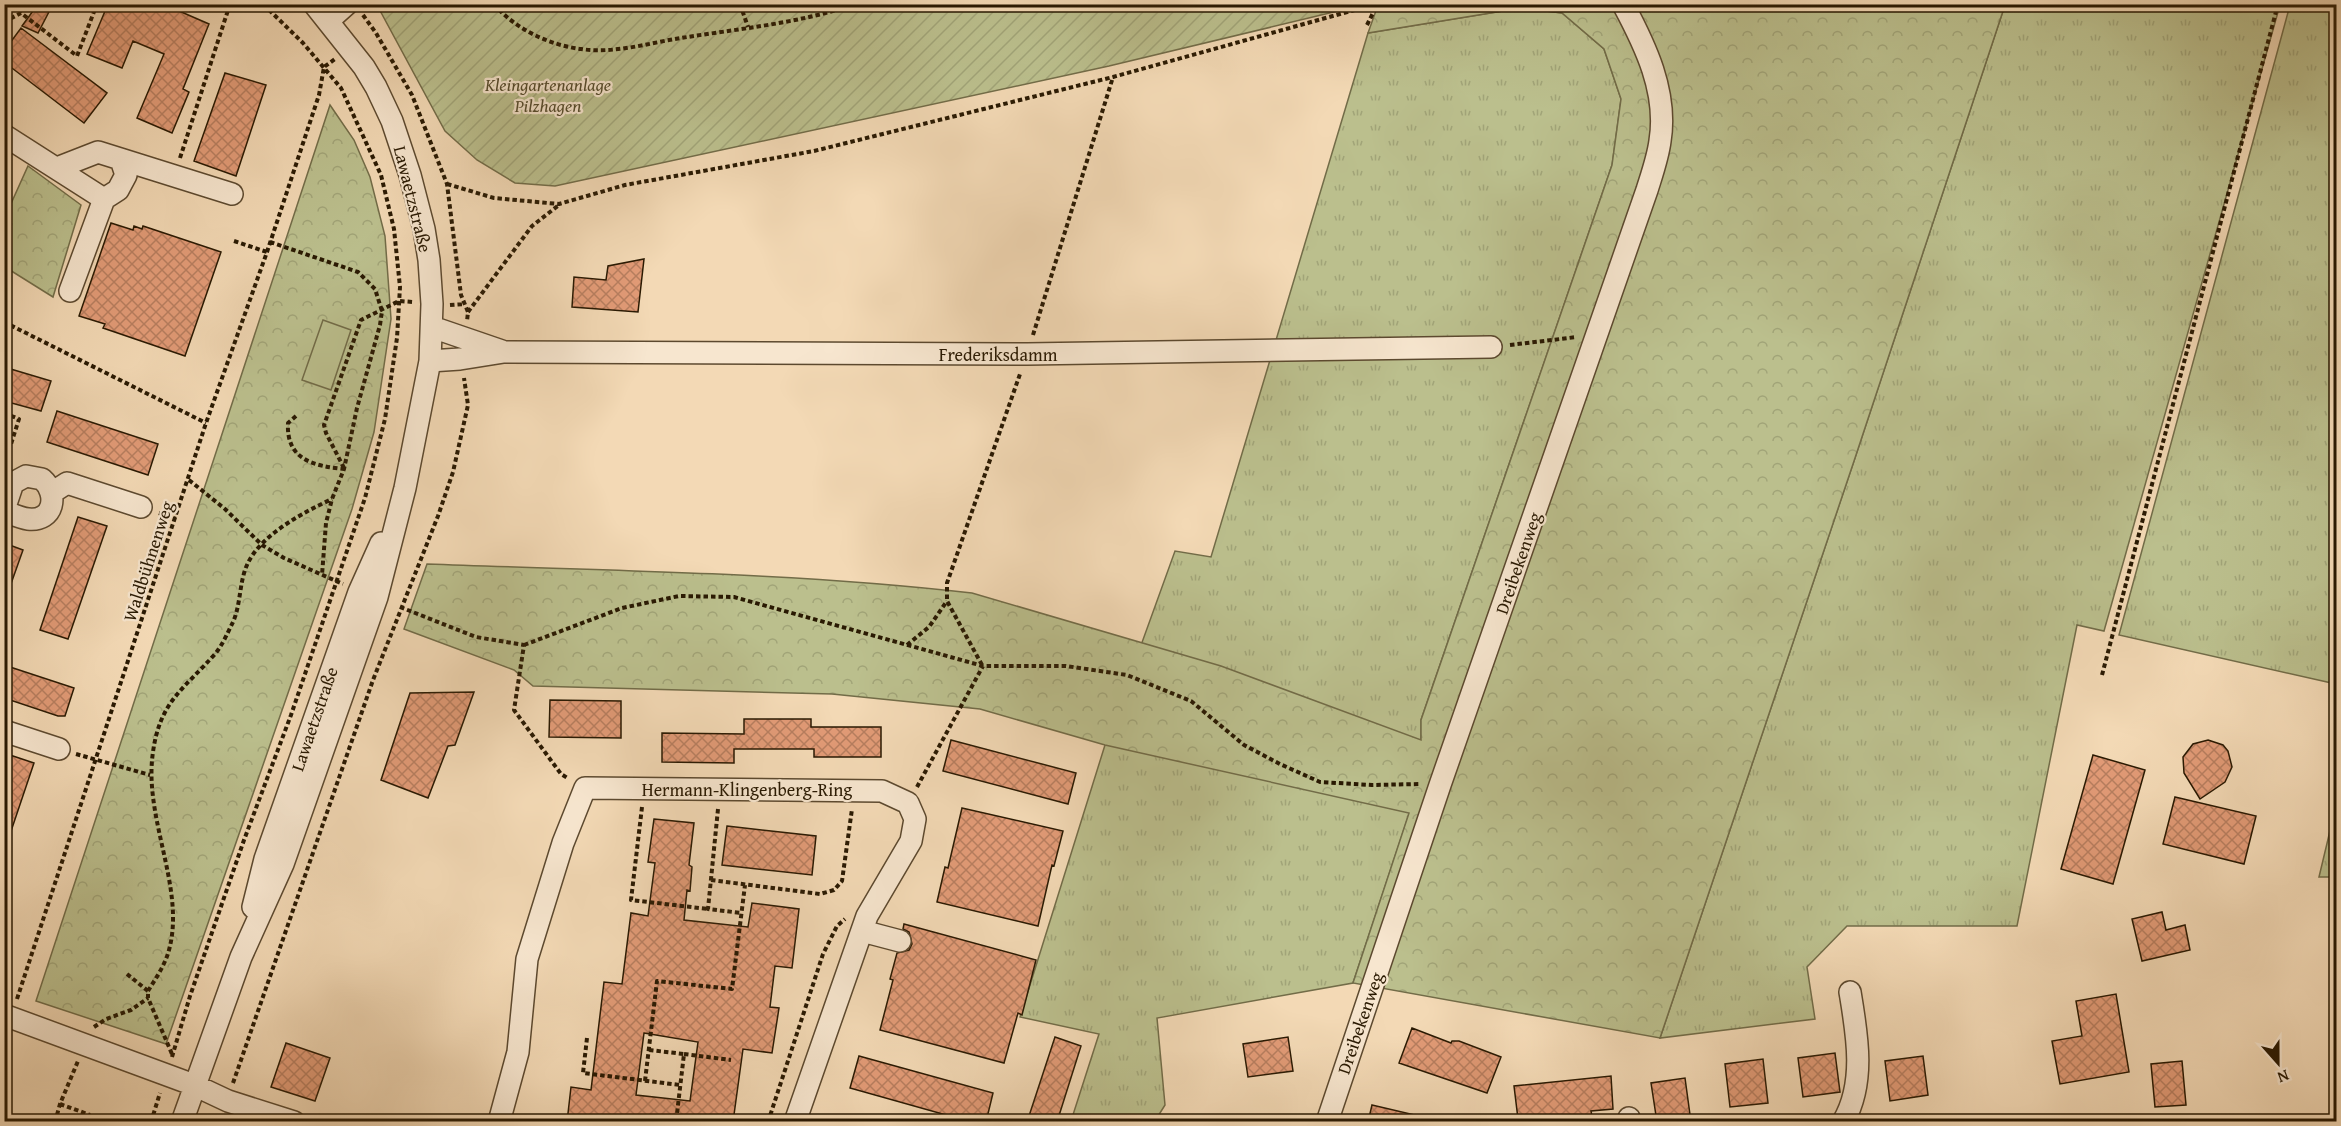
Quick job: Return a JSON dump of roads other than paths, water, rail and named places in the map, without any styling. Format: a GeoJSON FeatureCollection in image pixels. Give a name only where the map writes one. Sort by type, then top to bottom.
{"type":"FeatureCollection","features":[{"type":"Feature","properties":{"kind":"street","name":"Lawaetzstraße"},"geometry":{"type":"LineString","coordinates":[[182,1122],[241,957],[265,859],[368,594],[405,488],[430,361],[432,304],[429,260],[424,229],[393,121],[364,68],[314,4]]}},
{"type":"Feature","properties":{"kind":"street","name":"Dreibekenweg"},"geometry":{"type":"LineString","coordinates":[[1327,1122],[1440,785],[1647,190],[1660,140],[1662,117],[1650,59],[1623,4]]}},
{"type":"Feature","properties":{"kind":"street"},"geometry":{"type":"LineString","coordinates":[[328,21],[353,7]]}},
{"type":"Feature","properties":{"kind":"street"},"geometry":{"type":"LineString","coordinates":[[4,135],[104,199]]}},
{"type":"Feature","properties":{"kind":"street"},"geometry":{"type":"LineString","coordinates":[[57,168],[98,152],[232,194]]}},
{"type":"Feature","properties":{"kind":"street"},"geometry":{"type":"LineString","coordinates":[[70,291],[104,199],[118,190],[126,175],[120,159]]}},
{"type":"Feature","properties":{"kind":"street","name":"Frederiksdamm"},"geometry":{"type":"LineString","coordinates":[[432,327],[504,352]]}},
{"type":"Feature","properties":{"kind":"street","name":"Frederiksdamm"},"geometry":{"type":"LineString","coordinates":[[430,361],[504,352],[1027,354],[1491,347]]}},
{"type":"Feature","properties":{"kind":"street"},"geometry":{"type":"LineString","coordinates":[[26,476],[42,479],[53,492],[54,501],[51,507],[41,516],[30,519],[4,511],[13,483],[26,476]]}},
{"type":"Feature","properties":{"kind":"street"},"geometry":{"type":"LineString","coordinates":[[53,492],[67,483],[141,507]]}},
{"type":"Feature","properties":{"kind":"street"},"geometry":{"type":"LineString","coordinates":[[4,731],[59,749]]}},
{"type":"Feature","properties":{"kind":"street","name":"Hermann-Klingenberg-Ring"},"geometry":{"type":"LineString","coordinates":[[499,1122],[518,1052],[527,959],[563,843],[585,788],[882,791],[908,803],[915,819],[911,841],[864,923]]}},
{"type":"Feature","properties":{"kind":"street"},"geometry":{"type":"LineString","coordinates":[[795,1122],[864,923],[900,941]]}},
{"type":"Feature","properties":{"kind":"street"},"geometry":{"type":"LineString","coordinates":[[1844,1122],[1852,1106],[1857,1077],[1856,1028],[1850,992]]}},
{"type":"Feature","properties":{"kind":"street"},"geometry":{"type":"LineString","coordinates":[[8,1016],[84,1046],[169,1065],[194,1085],[228,1101],[294,1122]]}},
{"type":"Feature","properties":{"kind":"park label","name":"Kleingartenanlage Pilzhagen"},"geometry":{"type":"Point","coordinates":[548,94]}}]}
